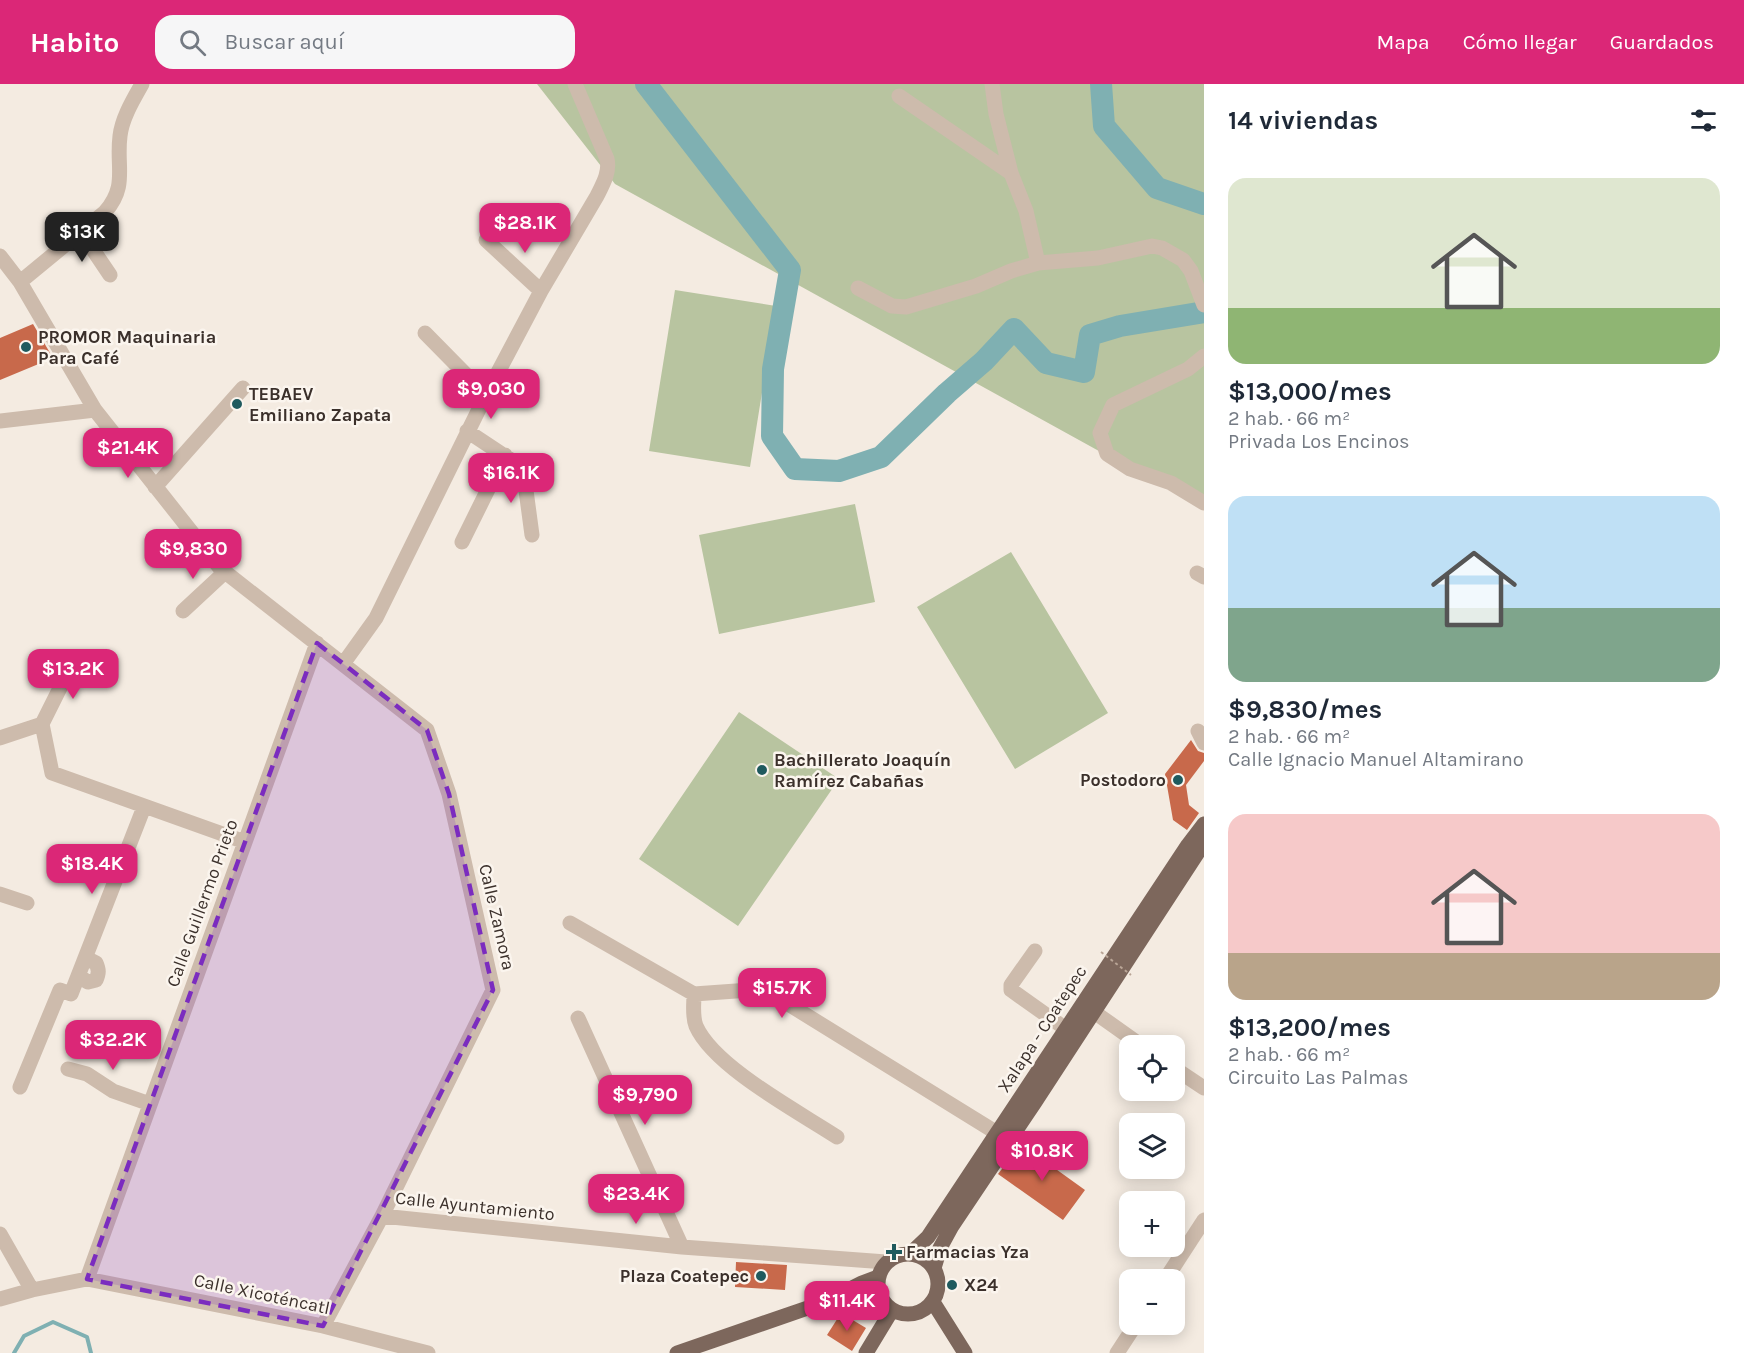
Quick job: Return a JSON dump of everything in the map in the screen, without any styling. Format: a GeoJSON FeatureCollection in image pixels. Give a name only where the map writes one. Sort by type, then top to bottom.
{"type":"FeatureCollection","features":[{"type":"Feature","properties":{"kind":"main road","name":"Xalapa - Coatepec"},"geometry":{"type":"LineString","coordinates":[[934,1268],[940,1248],[952,1226],[1094,1012],[1198,849],[1204,824]]}},
{"type":"Feature","properties":{"kind":"main road","name":"Xalapa - Coatepec"},"geometry":{"type":"LineString","coordinates":[[910,1254],[928,1237],[1066,1029],[1198,849]]}},
{"type":"Feature","properties":{"kind":"main road"},"geometry":{"type":"LineString","coordinates":[[910,1254],[920,1256],[934,1268],[939,1284],[933,1302],[926,1309],[916,1314],[906,1315],[892,1310],[880,1298],[877,1288],[878,1277],[886,1262],[901,1255],[910,1254]]}},
{"type":"Feature","properties":{"kind":"main road"},"geometry":{"type":"LineString","coordinates":[[677,1353],[825,1302],[878,1277]]}},
{"type":"Feature","properties":{"kind":"main road"},"geometry":{"type":"LineString","coordinates":[[933,1302],[965,1353]]}},
{"type":"Feature","properties":{"kind":"main road"},"geometry":{"type":"LineString","coordinates":[[866,1353],[892,1310]]}},
{"type":"Feature","properties":{"kind":"street"},"geometry":{"type":"LineString","coordinates":[[20,282],[81,232],[114,201],[120,181],[120,135],[123,122],[142,84]]}},
{"type":"Feature","properties":{"kind":"street"},"geometry":{"type":"LineString","coordinates":[[343,664],[376,618],[467,431],[541,291],[597,196],[607,173],[608,164],[604,150],[575,84]]}},
{"type":"Feature","properties":{"kind":"street"},"geometry":{"type":"LineString","coordinates":[[992,84],[996,114],[1011,173],[1026,211],[1038,263]]}},
{"type":"Feature","properties":{"kind":"street"},"geometry":{"type":"LineString","coordinates":[[899,96],[1011,173]]}},
{"type":"Feature","properties":{"kind":"street"},"geometry":{"type":"LineString","coordinates":[[81,232],[110,275]]}},
{"type":"Feature","properties":{"kind":"street"},"geometry":{"type":"LineString","coordinates":[[486,240],[541,291]]}},
{"type":"Feature","properties":{"kind":"street"},"geometry":{"type":"LineString","coordinates":[[858,288],[892,306],[906,308],[1038,263],[1098,258],[1152,246],[1162,248],[1183,260],[1191,271],[1204,305]]}},
{"type":"Feature","properties":{"kind":"street","name":"Calle Zamora"},"geometry":{"type":"LineString","coordinates":[[0,256],[20,282],[95,410],[220,568],[427,730],[449,794],[494,990],[382,1216],[323,1326]]}},
{"type":"Feature","properties":{"kind":"street"},"geometry":{"type":"LineString","coordinates":[[425,333],[486,395]]}},
{"type":"Feature","properties":{"kind":"street"},"geometry":{"type":"LineString","coordinates":[[1204,356],[1188,369],[1113,405],[1100,433],[1107,454],[1130,469],[1171,483],[1204,503]]}},
{"type":"Feature","properties":{"kind":"street"},"geometry":{"type":"LineString","coordinates":[[155,487],[243,388]]}},
{"type":"Feature","properties":{"kind":"street"},"geometry":{"type":"LineString","coordinates":[[0,422],[95,410]]}},
{"type":"Feature","properties":{"kind":"street"},"geometry":{"type":"LineString","coordinates":[[467,431],[523,468],[532,535]]}},
{"type":"Feature","properties":{"kind":"street"},"geometry":{"type":"LineString","coordinates":[[462,542],[505,455]]}},
{"type":"Feature","properties":{"kind":"street"},"geometry":{"type":"LineString","coordinates":[[183,611],[225,572]]}},
{"type":"Feature","properties":{"kind":"street","name":"Calle Guillermo Prieto"},"geometry":{"type":"LineString","coordinates":[[87,1279],[317,643]]}},
{"type":"Feature","properties":{"kind":"street"},"geometry":{"type":"LineString","coordinates":[[74,660],[42,724],[52,773],[245,842]]}},
{"type":"Feature","properties":{"kind":"street"},"geometry":{"type":"LineString","coordinates":[[0,738],[42,724]]}},
{"type":"Feature","properties":{"kind":"street"},"geometry":{"type":"LineString","coordinates":[[20,1087],[60,990],[71,994],[144,807]]}},
{"type":"Feature","properties":{"kind":"street"},"geometry":{"type":"LineString","coordinates":[[0,894],[27,903]]}},
{"type":"Feature","properties":{"kind":"street"},"geometry":{"type":"LineString","coordinates":[[570,923],[694,994],[764,989],[997,1133]]}},
{"type":"Feature","properties":{"kind":"street"},"geometry":{"type":"LineString","coordinates":[[1035,951],[1011,985],[1011,990],[1066,1029]]}},
{"type":"Feature","properties":{"kind":"street"},"geometry":{"type":"LineString","coordinates":[[694,994],[696,1025],[721,1058],[737,1072],[837,1137]]}},
{"type":"Feature","properties":{"kind":"street"},"geometry":{"type":"LineString","coordinates":[[1094,1012],[1126,1035]]}},
{"type":"Feature","properties":{"kind":"street"},"geometry":{"type":"LineString","coordinates":[[578,1018],[682,1246]]}},
{"type":"Feature","properties":{"kind":"street"},"geometry":{"type":"LineString","coordinates":[[68,1069],[87,1074],[113,1091],[150,1104]]}},
{"type":"Feature","properties":{"kind":"street"},"geometry":{"type":"LineString","coordinates":[[1185,1075],[1204,1088]]}},
{"type":"Feature","properties":{"kind":"street","name":"Calle Ayuntamiento"},"geometry":{"type":"LineString","coordinates":[[382,1216],[682,1246],[886,1262]]}},
{"type":"Feature","properties":{"kind":"street"},"geometry":{"type":"LineString","coordinates":[[1172,1269],[1204,1220]]}},
{"type":"Feature","properties":{"kind":"street"},"geometry":{"type":"LineString","coordinates":[[0,1234],[32,1290]]}},
{"type":"Feature","properties":{"kind":"street"},"geometry":{"type":"LineString","coordinates":[[0,1299],[87,1279]]}},
{"type":"Feature","properties":{"kind":"street","name":"Calle Xicoténcatl"},"geometry":{"type":"LineString","coordinates":[[87,1279],[323,1326],[428,1353]]}},
{"type":"Feature","properties":{"kind":"street"},"geometry":{"type":"LineString","coordinates":[[1117,1353],[1129,1335]]}},
{"type":"Feature","properties":{"kind":"path"},"geometry":{"type":"LineString","coordinates":[[1101,952],[1131,975]]}},
{"type":"Feature","properties":{"kind":"highlighted area"},"geometry":{"type":"Polygon","coordinates":[[[317,643],[427,730],[449,794],[493,990],[323,1326],[87,1279],[317,643]]]}},
{"type":"Feature","properties":{"kind":"green space"},"geometry":{"type":"Polygon","coordinates":[[[537,84],[1204,84],[1204,509],[615,184],[537,84]]]}},
{"type":"Feature","properties":{"kind":"green space"},"geometry":{"type":"Polygon","coordinates":[[[675,290],[776,306],[750,467],[649,451],[675,290]]]}},
{"type":"Feature","properties":{"kind":"green space"},"geometry":{"type":"Polygon","coordinates":[[[855,504],[875,602],[719,634],[699,535],[855,504]]]}},
{"type":"Feature","properties":{"kind":"green space"},"geometry":{"type":"Polygon","coordinates":[[[1011,552],[1108,713],[1015,769],[917,607],[1011,552]]]}},
{"type":"Feature","properties":{"kind":"green space"},"geometry":{"type":"Polygon","coordinates":[[[739,712],[839,779],[738,926],[639,859],[739,712]]]}},
{"type":"Feature","properties":{"kind":"building","name":"PROMOR Maquinaria Para Café"},"geometry":{"type":"Polygon","coordinates":[[[33,324],[53,358],[0,380],[0,338],[33,324]]]}},
{"type":"Feature","properties":{"kind":"building","name":"Postodoro"},"geometry":{"type":"Polygon","coordinates":[[[1191,740],[1198,751],[1204,753],[1204,761],[1186,785],[1189,805],[1199,813],[1187,830],[1173,820],[1165,774],[1191,740]]]}},
{"type":"Feature","properties":{"kind":"building"},"geometry":{"type":"Polygon","coordinates":[[[1021,1144],[1085,1190],[1063,1220],[998,1174],[1021,1144]]]}},
{"type":"Feature","properties":{"kind":"building","name":"Plaza Coatepec"},"geometry":{"type":"Polygon","coordinates":[[[736,1262],[787,1265],[785,1290],[735,1287],[736,1262]]]}},
{"type":"Feature","properties":{"kind":"building"},"geometry":{"type":"Polygon","coordinates":[[[841,1313],[866,1328],[852,1351],[827,1335],[841,1313]]]}},
{"type":"Feature","properties":{"kind":"waterway"},"geometry":{"type":"LineString","coordinates":[[646,84],[790,270],[773,369],[772,436],[795,469],[839,471],[881,457],[947,393],[984,361],[1014,329],[1046,363],[1084,372],[1090,335],[1120,326],[1204,312]]}},
{"type":"Feature","properties":{"kind":"waterway"},"geometry":{"type":"LineString","coordinates":[[1101,84],[1104,126],[1157,188],[1204,204]]}},
{"type":"Feature","properties":{"kind":"waterway"},"geometry":{"type":"LineString","coordinates":[[14,1353],[24,1336],[53,1322],[87,1337],[91,1353]]}},
{"type":"Feature","properties":{"kind":"place","name":"PROMOR Maquinaria Para Café"},"geometry":{"type":"Point","coordinates":[26,347]}},
{"type":"Feature","properties":{"kind":"place","name":"TEBAEV Emiliano Zapata"},"geometry":{"type":"Point","coordinates":[237,404]}},
{"type":"Feature","properties":{"kind":"place","name":"Bachillerato Joaquín Ramírez Cabañas"},"geometry":{"type":"Point","coordinates":[762,770]}},
{"type":"Feature","properties":{"kind":"place","name":"Postodoro"},"geometry":{"type":"Point","coordinates":[1178,780]}},
{"type":"Feature","properties":{"kind":"place","name":"Farmacias Yza"},"geometry":{"type":"Point","coordinates":[894,1252]}},
{"type":"Feature","properties":{"kind":"place","name":"Plaza Coatepec"},"geometry":{"type":"Point","coordinates":[761,1276]}},
{"type":"Feature","properties":{"kind":"place","name":"X24"},"geometry":{"type":"Point","coordinates":[952,1285]}}]}
